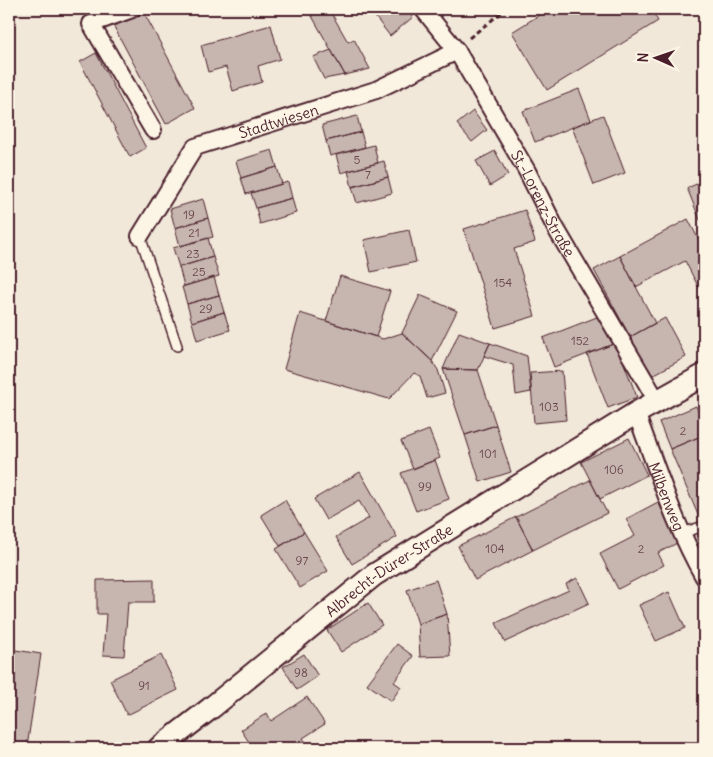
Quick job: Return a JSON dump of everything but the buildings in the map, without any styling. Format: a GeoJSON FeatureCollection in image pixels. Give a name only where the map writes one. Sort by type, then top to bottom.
{"type":"FeatureCollection","features":[{"type":"Feature","properties":{"kind":"street"},"geometry":{"type":"LineString","coordinates":[[132,9],[91,24],[153,130]]}},
{"type":"Feature","properties":{"kind":"street","name":"St.-Lorenz-Straße"},"geometry":{"type":"LineString","coordinates":[[423,9],[457,50],[527,171],[555,226],[657,401]]}},
{"type":"Feature","properties":{"kind":"street","name":"Stadtwiesen"},"geometry":{"type":"LineString","coordinates":[[140,236],[194,148],[376,90],[457,50]]}},
{"type":"Feature","properties":{"kind":"street","name":"Albrecht-Dürer-Straße"},"geometry":{"type":"LineString","coordinates":[[159,748],[374,575],[704,374]]}},
{"type":"Feature","properties":{"kind":"street","name":"Milbenweg"},"geometry":{"type":"LineString","coordinates":[[636,414],[682,533],[693,559],[704,577]]}},
{"type":"Feature","properties":{"kind":"lane"},"geometry":{"type":"LineString","coordinates":[[140,236],[177,346]]}},
{"type":"Feature","properties":{"kind":"lane"},"geometry":{"type":"LineString","coordinates":[[682,533],[704,526]]}},
{"type":"Feature","properties":{"kind":"path"},"geometry":{"type":"LineString","coordinates":[[457,50],[470,37],[506,9]]}}]}
